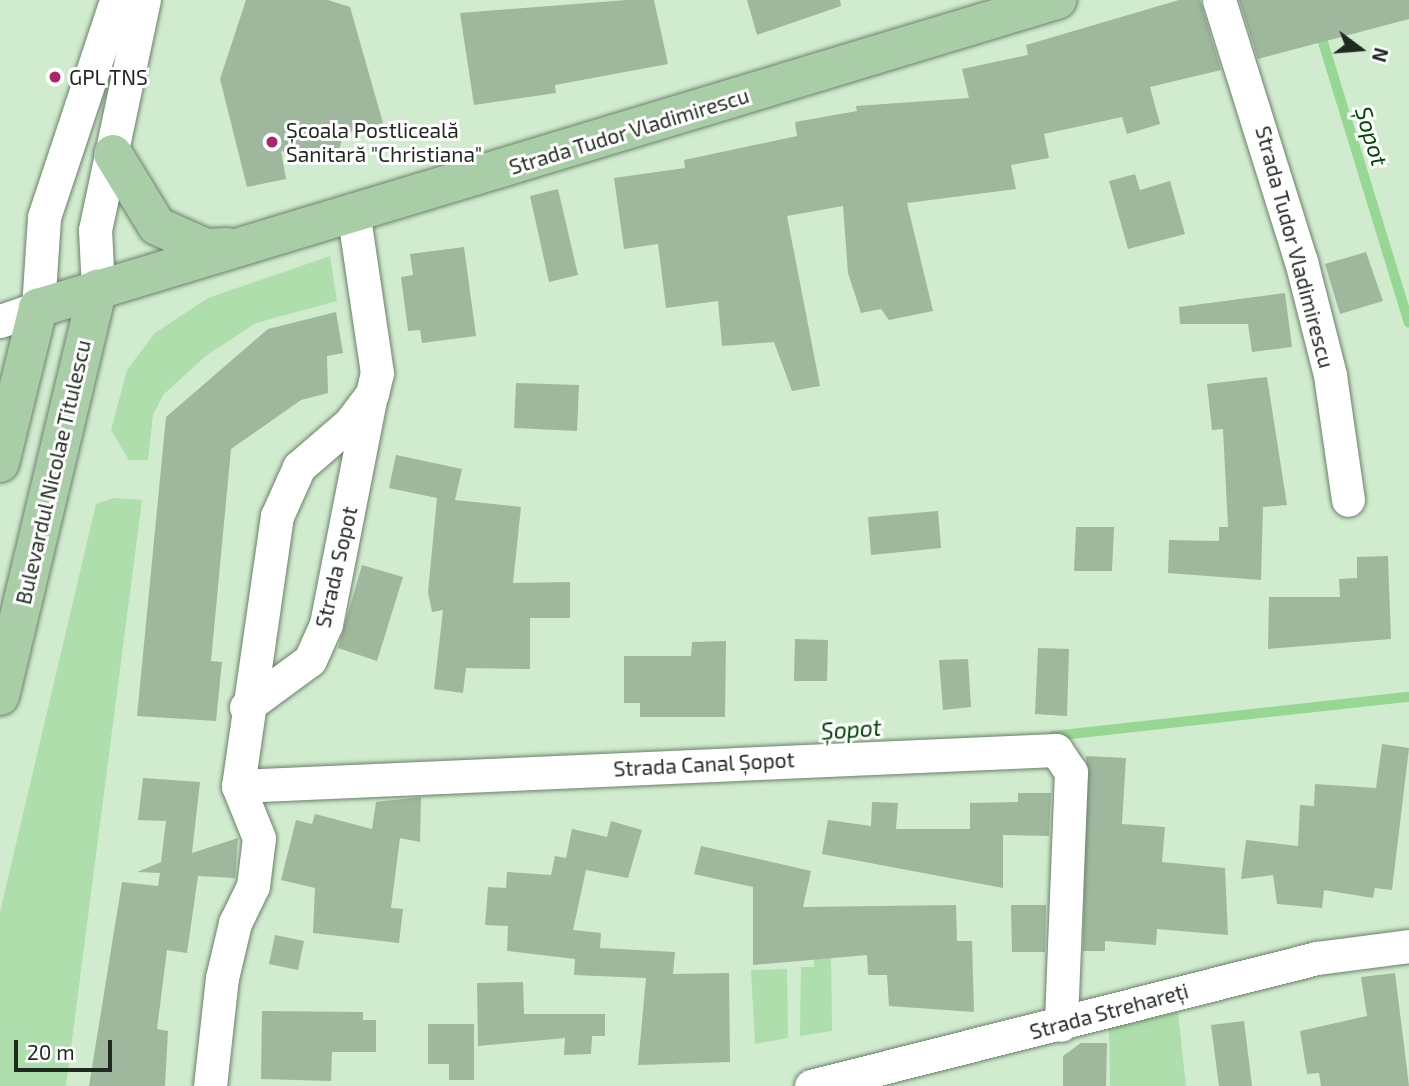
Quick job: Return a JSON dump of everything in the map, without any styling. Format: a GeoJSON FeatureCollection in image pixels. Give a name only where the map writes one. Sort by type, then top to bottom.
{"type":"FeatureCollection","features":[{"type":"Feature","properties":{"kind":"main road","name":"Strada Tudor Vladimirescu"},"geometry":{"type":"LineString","coordinates":[[38,308],[353,210],[524,164],[1057,0]]}},
{"type":"Feature","properties":{"kind":"main road"},"geometry":{"type":"LineString","coordinates":[[113,154],[157,226],[206,248],[233,247]]}},
{"type":"Feature","properties":{"kind":"main road","name":"Bulevardul Nicolae Titulescu"},"geometry":{"type":"LineString","coordinates":[[0,696],[98,289]]}},
{"type":"Feature","properties":{"kind":"main road"},"geometry":{"type":"LineString","coordinates":[[0,463],[38,308]]}},
{"type":"Feature","properties":{"kind":"street"},"geometry":{"type":"LineString","coordinates":[[38,308],[44,217],[116,0]]}},
{"type":"Feature","properties":{"kind":"street"},"geometry":{"type":"LineString","coordinates":[[98,289],[95,230],[144,0]]}},
{"type":"Feature","properties":{"kind":"street","name":"Strada Tudor Vladimirescu"},"geometry":{"type":"LineString","coordinates":[[1219,0],[1301,261],[1330,375],[1348,500]]}},
{"type":"Feature","properties":{"kind":"street","name":"Strada Sopot"},"geometry":{"type":"LineString","coordinates":[[246,707],[310,660],[326,624],[377,373],[353,210]]}},
{"type":"Feature","properties":{"kind":"street","name":"Strada Tudor Vladimirescu"},"geometry":{"type":"LineString","coordinates":[[0,321],[38,308]]}},
{"type":"Feature","properties":{"kind":"street"},"geometry":{"type":"LineString","coordinates":[[210,1086],[222,978],[235,923],[253,886],[259,838],[238,786],[246,707],[286,488],[372,394]]}},
{"type":"Feature","properties":{"kind":"street","name":"Strada Canal Șopot"},"geometry":{"type":"LineString","coordinates":[[238,786],[1056,750],[1071,772],[1061,1025]]}},
{"type":"Feature","properties":{"kind":"street","name":"Strada Strehareți"},"geometry":{"type":"LineString","coordinates":[[811,1086],[1061,1025],[1317,958],[1409,946]]}},
{"type":"Feature","properties":{"kind":"green space"},"geometry":{"type":"Polygon","coordinates":[[[330,256],[337,301],[256,323],[207,355],[163,395],[153,415],[148,460],[129,460],[111,430],[127,370],[155,333],[208,298],[330,256]]]}},
{"type":"Feature","properties":{"kind":"green space"},"geometry":{"type":"Polygon","coordinates":[[[113,498],[142,500],[66,1086],[0,1086],[0,912],[96,504],[113,498]]]}},
{"type":"Feature","properties":{"kind":"green space"},"geometry":{"type":"Polygon","coordinates":[[[814,955],[831,955],[832,1031],[800,1036],[801,967],[814,967],[814,955]]]}},
{"type":"Feature","properties":{"kind":"green space"},"geometry":{"type":"Polygon","coordinates":[[[787,969],[788,1038],[755,1044],[751,970],[787,969]]]}},
{"type":"Feature","properties":{"kind":"green space"},"geometry":{"type":"Polygon","coordinates":[[[1178,1012],[1186,1086],[1110,1086],[1109,1028],[1178,1012]]]}},
{"type":"Feature","properties":{"kind":"building"},"geometry":{"type":"Polygon","coordinates":[[[246,0],[328,0],[350,7],[383,123],[343,134],[336,164],[281,151],[286,179],[247,187],[220,79],[246,0]]]}},
{"type":"Feature","properties":{"kind":"building"},"geometry":{"type":"Polygon","coordinates":[[[654,0],[668,64],[555,85],[556,93],[474,105],[460,13],[654,0]]]}},
{"type":"Feature","properties":{"kind":"building"},"geometry":{"type":"Polygon","coordinates":[[[747,0],[840,0],[841,6],[757,35],[747,0]]]}},
{"type":"Feature","properties":{"kind":"building"},"geometry":{"type":"Polygon","coordinates":[[[1179,0],[1200,0],[1221,70],[1150,87],[1160,124],[1127,134],[1122,117],[1044,134],[1049,158],[1011,165],[1016,189],[907,203],[933,311],[889,320],[881,309],[861,313],[848,273],[843,206],[787,216],[820,386],[792,391],[774,342],[722,346],[718,301],[666,308],[658,244],[624,249],[614,178],[685,168],[684,160],[797,136],[795,122],[857,111],[856,106],[969,98],[962,69],[1028,55],[1026,45],[1179,0]]]}},
{"type":"Feature","properties":{"kind":"building"},"geometry":{"type":"Polygon","coordinates":[[[1239,0],[1409,0],[1409,19],[1258,59],[1239,0]]]}},
{"type":"Feature","properties":{"kind":"building"},"geometry":{"type":"Polygon","coordinates":[[[1135,174],[1140,190],[1170,181],[1185,234],[1128,249],[1109,181],[1135,174]]]}},
{"type":"Feature","properties":{"kind":"building"},"geometry":{"type":"Polygon","coordinates":[[[558,189],[578,275],[549,282],[530,196],[558,189]]]}},
{"type":"Feature","properties":{"kind":"building"},"geometry":{"type":"Polygon","coordinates":[[[464,247],[476,336],[422,343],[420,330],[408,331],[401,277],[413,275],[410,254],[464,247]]]}},
{"type":"Feature","properties":{"kind":"building"},"geometry":{"type":"Polygon","coordinates":[[[1366,252],[1383,301],[1340,314],[1325,264],[1366,252]]]}},
{"type":"Feature","properties":{"kind":"building"},"geometry":{"type":"Polygon","coordinates":[[[1285,293],[1292,347],[1252,352],[1248,324],[1180,324],[1179,307],[1285,293]]]}},
{"type":"Feature","properties":{"kind":"building"},"geometry":{"type":"Polygon","coordinates":[[[336,312],[343,353],[327,356],[328,393],[301,400],[231,449],[211,661],[222,662],[216,721],[137,716],[166,417],[268,329],[336,312]]]}},
{"type":"Feature","properties":{"kind":"building"},"geometry":{"type":"Polygon","coordinates":[[[1267,377],[1287,505],[1263,507],[1261,580],[1168,573],[1169,540],[1219,541],[1219,527],[1228,527],[1223,429],[1212,430],[1207,384],[1267,377]]]}},
{"type":"Feature","properties":{"kind":"building"},"geometry":{"type":"Polygon","coordinates":[[[516,383],[579,385],[577,431],[514,428],[516,383]]]}},
{"type":"Feature","properties":{"kind":"building"},"geometry":{"type":"Polygon","coordinates":[[[396,455],[462,469],[455,500],[521,507],[513,583],[570,582],[570,618],[530,618],[530,669],[466,668],[463,693],[434,689],[443,610],[432,612],[428,592],[437,498],[389,488],[396,455]]]}},
{"type":"Feature","properties":{"kind":"building"},"geometry":{"type":"Polygon","coordinates":[[[938,511],[941,548],[871,555],[868,517],[938,511]]]}},
{"type":"Feature","properties":{"kind":"building"},"geometry":{"type":"Polygon","coordinates":[[[1076,527],[1114,527],[1112,571],[1074,571],[1076,527]]]}},
{"type":"Feature","properties":{"kind":"building"},"geometry":{"type":"Polygon","coordinates":[[[1388,556],[1391,639],[1268,649],[1269,597],[1340,597],[1339,579],[1357,578],[1357,557],[1388,556]]]}},
{"type":"Feature","properties":{"kind":"building"},"geometry":{"type":"Polygon","coordinates":[[[362,565],[403,577],[377,661],[338,648],[362,565]]]}},
{"type":"Feature","properties":{"kind":"building"},"geometry":{"type":"Polygon","coordinates":[[[795,639],[828,640],[827,681],[794,681],[795,639]]]}},
{"type":"Feature","properties":{"kind":"building"},"geometry":{"type":"Polygon","coordinates":[[[726,641],[725,717],[640,717],[640,703],[624,703],[624,656],[691,656],[692,642],[726,641]]]}},
{"type":"Feature","properties":{"kind":"building"},"geometry":{"type":"Polygon","coordinates":[[[1038,648],[1069,649],[1067,716],[1035,714],[1038,648]]]}},
{"type":"Feature","properties":{"kind":"building"},"geometry":{"type":"Polygon","coordinates":[[[968,659],[971,707],[943,710],[939,660],[968,659]]]}},
{"type":"Feature","properties":{"kind":"building"},"geometry":{"type":"Polygon","coordinates":[[[1382,744],[1409,748],[1392,890],[1375,888],[1373,898],[1324,890],[1322,908],[1277,904],[1273,875],[1241,879],[1246,840],[1298,846],[1300,805],[1314,806],[1315,784],[1376,788],[1382,744]]]}},
{"type":"Feature","properties":{"kind":"building"},"geometry":{"type":"Polygon","coordinates":[[[1086,756],[1126,758],[1122,824],[1165,827],[1162,862],[1225,868],[1228,935],[1157,929],[1156,945],[1105,941],[1105,951],[1083,951],[1086,756]]]}},
{"type":"Feature","properties":{"kind":"building"},"geometry":{"type":"Polygon","coordinates":[[[143,778],[200,782],[192,853],[238,838],[235,878],[198,876],[187,953],[167,950],[157,1029],[168,1031],[165,1086],[89,1086],[122,882],[158,886],[160,873],[137,872],[161,862],[166,821],[138,820],[143,778]]]}},
{"type":"Feature","properties":{"kind":"building"},"geometry":{"type":"Polygon","coordinates":[[[1018,793],[1051,793],[1049,836],[1003,835],[1003,888],[822,854],[828,820],[871,826],[872,802],[898,803],[896,829],[970,829],[970,803],[1018,802],[1018,793]]]}},
{"type":"Feature","properties":{"kind":"building"},"geometry":{"type":"Polygon","coordinates":[[[421,797],[420,842],[400,838],[391,908],[403,909],[399,943],[313,933],[315,888],[281,880],[296,820],[312,824],[315,814],[372,829],[376,802],[421,797]]]}},
{"type":"Feature","properties":{"kind":"building"},"geometry":{"type":"Polygon","coordinates":[[[611,821],[642,830],[628,878],[586,870],[573,930],[601,933],[600,948],[675,952],[673,974],[729,973],[730,1062],[638,1065],[646,978],[574,975],[575,959],[507,951],[508,926],[485,925],[488,887],[506,888],[507,872],[551,875],[555,856],[566,858],[572,829],[607,837],[611,821]]]}},
{"type":"Feature","properties":{"kind":"building"},"geometry":{"type":"Polygon","coordinates":[[[701,846],[811,871],[803,907],[956,905],[957,941],[972,941],[974,1012],[889,1006],[887,975],[868,975],[867,955],[753,965],[753,887],[694,874],[701,846]]]}},
{"type":"Feature","properties":{"kind":"building"},"geometry":{"type":"Polygon","coordinates":[[[1011,905],[1046,905],[1045,952],[1012,952],[1011,905]]]}},
{"type":"Feature","properties":{"kind":"building"},"geometry":{"type":"Polygon","coordinates":[[[275,935],[304,941],[298,970],[269,964],[275,935]]]}},
{"type":"Feature","properties":{"kind":"building"},"geometry":{"type":"Polygon","coordinates":[[[1395,973],[1409,1086],[1321,1086],[1319,1073],[1307,1074],[1300,1031],[1367,1016],[1361,977],[1395,973]]]}},
{"type":"Feature","properties":{"kind":"building"},"geometry":{"type":"Polygon","coordinates":[[[523,982],[524,1014],[605,1014],[605,1036],[592,1036],[591,1054],[564,1055],[565,1038],[478,1046],[477,983],[523,982]]]}},
{"type":"Feature","properties":{"kind":"building"},"geometry":{"type":"Polygon","coordinates":[[[262,1011],[363,1012],[363,1020],[376,1020],[376,1052],[332,1052],[331,1081],[261,1079],[262,1011]]]}},
{"type":"Feature","properties":{"kind":"building"},"geometry":{"type":"Polygon","coordinates":[[[1244,1021],[1252,1086],[1219,1086],[1211,1025],[1244,1021]]]}},
{"type":"Feature","properties":{"kind":"building"},"geometry":{"type":"Polygon","coordinates":[[[428,1024],[474,1024],[474,1080],[449,1080],[449,1064],[428,1064],[428,1024]]]}},
{"type":"Feature","properties":{"kind":"building"},"geometry":{"type":"Polygon","coordinates":[[[1081,1043],[1107,1043],[1106,1086],[1063,1086],[1063,1056],[1081,1043]]]}},
{"type":"Feature","properties":{"kind":"waterway","name":"Șopot"},"geometry":{"type":"LineString","coordinates":[[1319,29],[1409,323]]}},
{"type":"Feature","properties":{"kind":"waterway","name":"Șopot"},"geometry":{"type":"LineString","coordinates":[[1053,736],[1409,697]]}},
{"type":"Feature","properties":{"kind":"place","name":"GPL TNS"},"geometry":{"type":"Point","coordinates":[55,77]}},
{"type":"Feature","properties":{"kind":"place","name":"Școala Postliceală Sanitară \"Christiana\""},"geometry":{"type":"Point","coordinates":[272,142]}}]}
